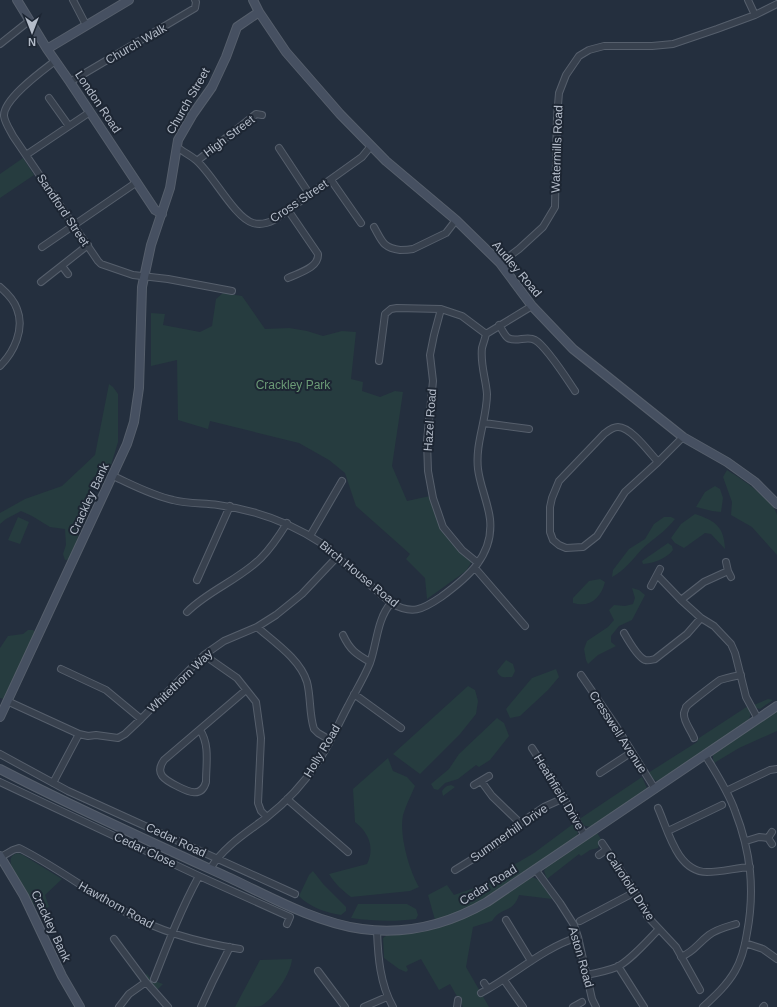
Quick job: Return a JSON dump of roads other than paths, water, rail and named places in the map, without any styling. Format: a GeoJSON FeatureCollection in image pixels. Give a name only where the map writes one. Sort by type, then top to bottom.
{"type":"FeatureCollection","features":[{"type":"Feature","properties":{"kind":"street","name":"London Road"},"geometry":{"type":"LineString","coordinates":[[17,0],[47,49],[155,210],[162,214]]}},
{"type":"Feature","properties":{"kind":"street"},"geometry":{"type":"LineString","coordinates":[[73,0],[86,25]]}},
{"type":"Feature","properties":{"kind":"street","name":"Audley Road"},"geometry":{"type":"LineString","coordinates":[[253,0],[259,12],[286,52],[340,114],[398,173],[456,220],[500,263],[532,306],[573,349],[683,437],[727,462],[755,482],[777,504]]}},
{"type":"Feature","properties":{"kind":"street"},"geometry":{"type":"LineString","coordinates":[[748,0],[755,14]]}},
{"type":"Feature","properties":{"kind":"street"},"geometry":{"type":"LineString","coordinates":[[47,49],[127,1]]}},
{"type":"Feature","properties":{"kind":"street","name":"Church Walk"},"geometry":{"type":"LineString","coordinates":[[70,82],[190,12],[196,8],[196,1]]}},
{"type":"Feature","properties":{"kind":"street","name":"Watermills Road"},"geometry":{"type":"LineString","coordinates":[[500,263],[519,249],[543,227],[555,207],[559,93],[566,75],[579,56],[590,50],[604,46],[652,46],[673,44],[755,14],[777,4]]}},
{"type":"Feature","properties":{"kind":"street","name":"Church Street"},"geometry":{"type":"LineString","coordinates":[[144,276],[151,245],[170,188],[181,133],[212,87],[226,58],[237,27],[259,12]]}},
{"type":"Feature","properties":{"kind":"street"},"geometry":{"type":"LineString","coordinates":[[0,44],[29,21]]}},
{"type":"Feature","properties":{"kind":"street"},"geometry":{"type":"LineString","coordinates":[[2,117],[9,101],[55,61]]}},
{"type":"Feature","properties":{"kind":"street"},"geometry":{"type":"LineString","coordinates":[[49,98],[69,126]]}},
{"type":"Feature","properties":{"kind":"street"},"geometry":{"type":"LineString","coordinates":[[26,155],[90,112]]}},
{"type":"Feature","properties":{"kind":"street","name":"High Street"},"geometry":{"type":"LineString","coordinates":[[197,161],[256,114],[262,115]]}},
{"type":"Feature","properties":{"kind":"street","name":"Sandford Street"},"geometry":{"type":"LineString","coordinates":[[2,117],[13,136],[101,264],[133,275],[183,281],[232,291]]}},
{"type":"Feature","properties":{"kind":"street","name":"Cross Street"},"geometry":{"type":"LineString","coordinates":[[177,147],[197,161],[240,215],[250,222],[258,224],[269,223],[310,195],[362,157],[371,146]]}},
{"type":"Feature","properties":{"kind":"street"},"geometry":{"type":"LineString","coordinates":[[279,148],[310,195]]}},
{"type":"Feature","properties":{"kind":"street"},"geometry":{"type":"LineString","coordinates":[[331,180],[361,224]]}},
{"type":"Feature","properties":{"kind":"street"},"geometry":{"type":"LineString","coordinates":[[42,247],[137,182]]}},
{"type":"Feature","properties":{"kind":"street"},"geometry":{"type":"LineString","coordinates":[[288,210],[318,254],[318,257],[315,264],[288,278]]}},
{"type":"Feature","properties":{"kind":"street"},"geometry":{"type":"LineString","coordinates":[[374,227],[383,242],[388,247],[407,250],[413,249],[446,233],[456,220]]}},
{"type":"Feature","properties":{"kind":"street"},"geometry":{"type":"LineString","coordinates":[[41,282],[88,245]]}},
{"type":"Feature","properties":{"kind":"street"},"geometry":{"type":"LineString","coordinates":[[62,266],[68,274]]}},
{"type":"Feature","properties":{"kind":"street","name":"Crackley Bank"},"geometry":{"type":"LineString","coordinates":[[0,717],[127,444],[136,408],[139,380],[142,287],[144,276]]}},
{"type":"Feature","properties":{"kind":"street"},"geometry":{"type":"LineString","coordinates":[[0,286],[8,294],[18,309],[19,322],[18,337],[13,349],[8,359],[0,366]]}},
{"type":"Feature","properties":{"kind":"street"},"geometry":{"type":"LineString","coordinates":[[379,362],[385,314],[391,309],[441,309],[462,316],[486,334],[532,306]]}},
{"type":"Feature","properties":{"kind":"street","name":"Hazel Road"},"geometry":{"type":"LineString","coordinates":[[441,309],[430,355],[433,381],[427,441],[428,472],[433,498],[443,527],[477,566],[524,626]]}},
{"type":"Feature","properties":{"kind":"street"},"geometry":{"type":"LineString","coordinates":[[499,325],[507,338],[530,338],[535,340],[550,356],[575,391]]}},
{"type":"Feature","properties":{"kind":"street","name":"Birch House Road"},"geometry":{"type":"LineString","coordinates":[[113,476],[142,490],[172,500],[188,503],[230,506],[264,514],[287,523],[310,536],[391,603],[402,609],[408,610],[428,606],[464,580],[477,566],[486,548],[490,534],[490,520],[478,470],[477,453],[484,423],[487,394],[482,359],[482,348],[486,334]]}},
{"type":"Feature","properties":{"kind":"street"},"geometry":{"type":"LineString","coordinates":[[484,423],[529,429]]}},
{"type":"Feature","properties":{"kind":"street"},"geometry":{"type":"LineString","coordinates":[[658,462],[629,430],[617,427],[610,429],[560,481],[555,489],[552,498],[550,517],[550,532],[553,540],[558,546],[566,548],[583,547],[590,543],[597,536],[625,492],[658,462],[683,437]]}},
{"type":"Feature","properties":{"kind":"street"},"geometry":{"type":"LineString","coordinates":[[310,536],[342,481]]}},
{"type":"Feature","properties":{"kind":"street"},"geometry":{"type":"LineString","coordinates":[[197,580],[230,506]]}},
{"type":"Feature","properties":{"kind":"street"},"geometry":{"type":"LineString","coordinates":[[187,612],[205,596],[247,569],[260,558],[278,538],[287,523]]}},
{"type":"Feature","properties":{"kind":"street","name":"Whitethorn Way"},"geometry":{"type":"LineString","coordinates":[[7,702],[79,734],[118,738],[125,734],[204,655],[224,641],[257,627],[276,615],[302,594],[337,557]]}},
{"type":"Feature","properties":{"kind":"street"},"geometry":{"type":"LineString","coordinates":[[681,600],[704,582],[729,574],[726,562]]}},
{"type":"Feature","properties":{"kind":"street"},"geometry":{"type":"LineString","coordinates":[[651,586],[660,569]]}},
{"type":"Feature","properties":{"kind":"street"},"geometry":{"type":"LineString","coordinates":[[657,575],[681,600],[701,618],[714,626],[731,644],[746,697],[758,719]]}},
{"type":"Feature","properties":{"kind":"street","name":"Holly Road"},"geometry":{"type":"LineString","coordinates":[[210,869],[217,858],[287,799],[312,771],[330,740],[370,662],[381,620],[386,608],[391,603]]}},
{"type":"Feature","properties":{"kind":"street"},"geometry":{"type":"LineString","coordinates":[[624,634],[640,657],[649,661],[655,659],[687,634],[701,618]]}},
{"type":"Feature","properties":{"kind":"street"},"geometry":{"type":"LineString","coordinates":[[257,627],[288,654],[301,670],[307,683],[314,729],[330,740]]}},
{"type":"Feature","properties":{"kind":"street"},"geometry":{"type":"LineString","coordinates":[[343,635],[348,646],[354,652],[370,662]]}},
{"type":"Feature","properties":{"kind":"street"},"geometry":{"type":"LineString","coordinates":[[204,655],[237,678],[256,702],[261,738],[258,803],[261,811],[267,817]]}},
{"type":"Feature","properties":{"kind":"street"},"geometry":{"type":"LineString","coordinates":[[61,669],[106,690],[140,719]]}},
{"type":"Feature","properties":{"kind":"street","name":"Cresswell Avenue"},"geometry":{"type":"LineString","coordinates":[[581,675],[632,752],[654,789]]}},
{"type":"Feature","properties":{"kind":"street"},"geometry":{"type":"LineString","coordinates":[[694,738],[691,730],[684,720],[686,706],[720,680],[741,675]]}},
{"type":"Feature","properties":{"kind":"street"},"geometry":{"type":"LineString","coordinates":[[200,730],[205,737],[207,745],[206,782],[204,788],[194,793],[188,792],[165,780],[161,774],[161,765],[164,760],[246,690]]}},
{"type":"Feature","properties":{"kind":"street"},"geometry":{"type":"LineString","coordinates":[[354,694],[402,728]]}},
{"type":"Feature","properties":{"kind":"street","name":"Cedar Road"},"geometry":{"type":"LineString","coordinates":[[2,760],[113,824],[309,914],[328,921],[361,929],[377,931],[401,930],[420,928],[459,916],[486,902],[777,706]]}},
{"type":"Feature","properties":{"kind":"street"},"geometry":{"type":"LineString","coordinates":[[691,730],[697,725]]}},
{"type":"Feature","properties":{"kind":"street"},"geometry":{"type":"LineString","coordinates":[[53,783],[79,734]]}},
{"type":"Feature","properties":{"kind":"street","name":"Heathfield Drive"},"geometry":{"type":"LineString","coordinates":[[532,748],[564,798],[585,836]]}},
{"type":"Feature","properties":{"kind":"street"},"geometry":{"type":"LineString","coordinates":[[600,773],[632,752]]}},
{"type":"Feature","properties":{"kind":"street"},"geometry":{"type":"LineString","coordinates":[[703,1007],[728,982],[738,963],[745,943],[752,904],[750,867],[746,841],[735,810],[726,791],[705,755]]}},
{"type":"Feature","properties":{"kind":"street","name":"Cedar Road"},"geometry":{"type":"LineString","coordinates":[[2,760],[217,858],[292,894]]}},
{"type":"Feature","properties":{"kind":"street"},"geometry":{"type":"LineString","coordinates":[[726,791],[770,770],[777,769]]}},
{"type":"Feature","properties":{"kind":"street"},"geometry":{"type":"LineString","coordinates":[[474,786],[489,776]]}},
{"type":"Feature","properties":{"kind":"street"},"geometry":{"type":"LineString","coordinates":[[481,781],[492,796],[520,822]]}},
{"type":"Feature","properties":{"kind":"street","name":"Cedar Close"},"geometry":{"type":"LineString","coordinates":[[0,782],[290,918],[287,924]]}},
{"type":"Feature","properties":{"kind":"street","name":"Summerhill Drive"},"geometry":{"type":"LineString","coordinates":[[455,870],[497,844],[520,822],[544,807],[564,798]]}},
{"type":"Feature","properties":{"kind":"street"},"geometry":{"type":"LineString","coordinates":[[287,799],[347,851],[340,855]]}},
{"type":"Feature","properties":{"kind":"street"},"geometry":{"type":"LineString","coordinates":[[668,831],[722,805]]}},
{"type":"Feature","properties":{"kind":"street"},"geometry":{"type":"LineString","coordinates":[[658,808],[677,852],[685,863],[706,872],[750,867]]}},
{"type":"Feature","properties":{"kind":"street"},"geometry":{"type":"LineString","coordinates":[[108,833],[113,824]]}},
{"type":"Feature","properties":{"kind":"street"},"geometry":{"type":"LineString","coordinates":[[768,838],[772,832]]}},
{"type":"Feature","properties":{"kind":"street"},"geometry":{"type":"LineString","coordinates":[[746,841],[759,838],[768,838]]}},
{"type":"Feature","properties":{"kind":"street"},"geometry":{"type":"LineString","coordinates":[[768,838],[772,844]]}},
{"type":"Feature","properties":{"kind":"street","name":"Calrofold Drive"},"geometry":{"type":"LineString","coordinates":[[602,843],[635,892],[647,916],[676,947],[680,957],[700,990]]}},
{"type":"Feature","properties":{"kind":"street","name":"Hawthorn Road"},"geometry":{"type":"LineString","coordinates":[[0,857],[19,848],[127,914],[146,923],[172,933],[230,948],[240,949]]}},
{"type":"Feature","properties":{"kind":"street"},"geometry":{"type":"LineString","coordinates":[[599,855],[606,850]]}},
{"type":"Feature","properties":{"kind":"street","name":"Crackley Bank"},"geometry":{"type":"LineString","coordinates":[[0,857],[24,896],[62,976],[80,1007]]}},
{"type":"Feature","properties":{"kind":"street","name":"Aston Road"},"geometry":{"type":"LineString","coordinates":[[535,869],[560,902],[574,925],[586,975],[596,1007]]}},
{"type":"Feature","properties":{"kind":"street"},"geometry":{"type":"LineString","coordinates":[[155,974],[188,897],[199,876]]}},
{"type":"Feature","properties":{"kind":"street"},"geometry":{"type":"LineString","coordinates":[[580,921],[635,892]]}},
{"type":"Feature","properties":{"kind":"street"},"geometry":{"type":"LineString","coordinates":[[506,920],[531,961]]}},
{"type":"Feature","properties":{"kind":"street"},"geometry":{"type":"LineString","coordinates":[[680,957],[690,953],[708,936],[719,929],[736,924]]}},
{"type":"Feature","properties":{"kind":"street"},"geometry":{"type":"LineString","coordinates":[[586,975],[606,971],[618,966],[629,959],[659,929]]}},
{"type":"Feature","properties":{"kind":"street"},"geometry":{"type":"LineString","coordinates":[[377,931],[380,971],[387,997],[393,1007]]}},
{"type":"Feature","properties":{"kind":"street"},"geometry":{"type":"LineString","coordinates":[[481,993],[504,980],[550,948],[563,941],[578,937]]}},
{"type":"Feature","properties":{"kind":"street"},"geometry":{"type":"LineString","coordinates":[[114,940],[146,982],[168,1007]]}},
{"type":"Feature","properties":{"kind":"street"},"geometry":{"type":"LineString","coordinates":[[745,943],[763,949],[777,959]]}},
{"type":"Feature","properties":{"kind":"street"},"geometry":{"type":"LineString","coordinates":[[201,1007],[230,948]]}},
{"type":"Feature","properties":{"kind":"street"},"geometry":{"type":"LineString","coordinates":[[618,966],[644,1007]]}},
{"type":"Feature","properties":{"kind":"street"},"geometry":{"type":"LineString","coordinates":[[318,971],[345,1007]]}},
{"type":"Feature","properties":{"kind":"street"},"geometry":{"type":"LineString","coordinates":[[504,980],[523,1007]]}},
{"type":"Feature","properties":{"kind":"street"},"geometry":{"type":"LineString","coordinates":[[119,1007],[129,994],[146,982]]}},
{"type":"Feature","properties":{"kind":"street"},"geometry":{"type":"LineString","coordinates":[[484,983],[488,989]]}},
{"type":"Feature","properties":{"kind":"street"},"geometry":{"type":"LineString","coordinates":[[364,1007],[387,997]]}},
{"type":"Feature","properties":{"kind":"street"},"geometry":{"type":"LineString","coordinates":[[573,1007],[582,1002]]}},
{"type":"Feature","properties":{"kind":"park label","name":"Crackley Park"},"geometry":{"type":"Point","coordinates":[293,385]}}]}
